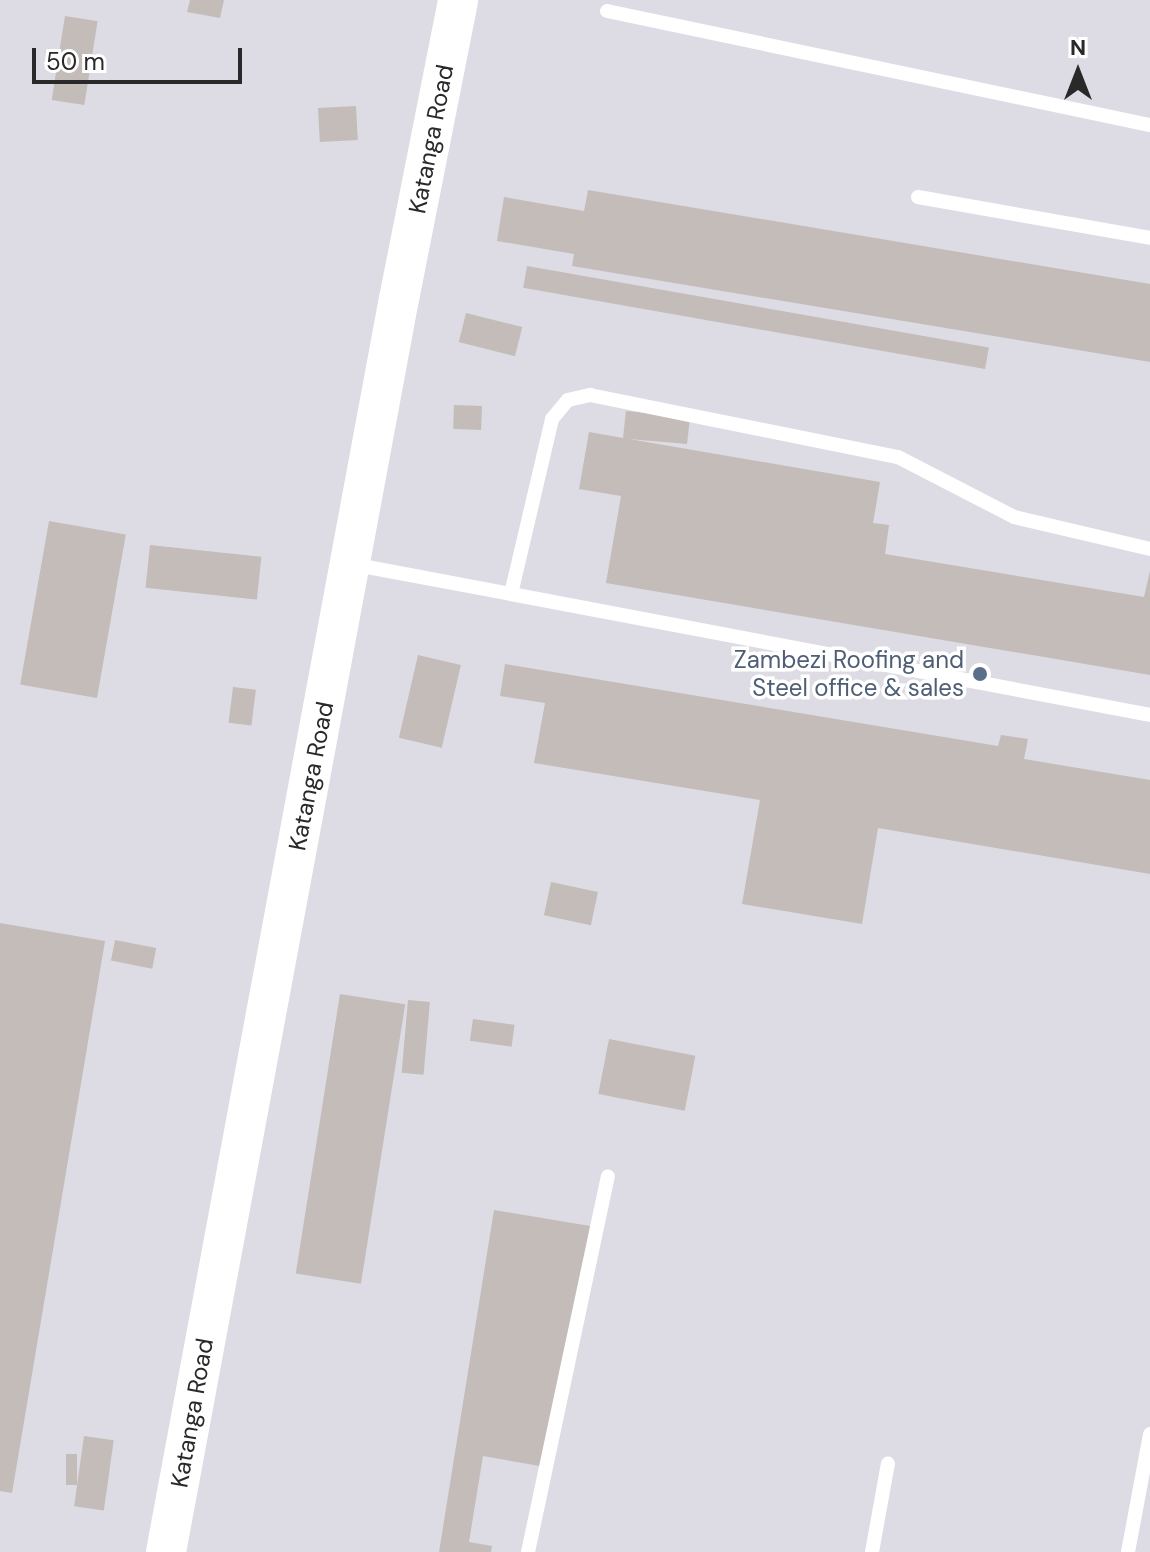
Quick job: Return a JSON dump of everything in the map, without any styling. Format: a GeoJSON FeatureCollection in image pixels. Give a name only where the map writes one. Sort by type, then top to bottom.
{"type":"FeatureCollection","features":[{"type":"Feature","properties":{"kind":"street","name":"Katanga Road"},"geometry":{"type":"LineString","coordinates":[[166,1552],[458,0]]}},
{"type":"Feature","properties":{"kind":"lane"},"geometry":{"type":"LineString","coordinates":[[607,11],[1150,125]]}},
{"type":"Feature","properties":{"kind":"lane"},"geometry":{"type":"LineString","coordinates":[[918,197],[1150,238]]}},
{"type":"Feature","properties":{"kind":"lane"},"geometry":{"type":"LineString","coordinates":[[511,594],[552,419],[568,400],[590,395],[898,457],[1014,517],[1150,549]]}},
{"type":"Feature","properties":{"kind":"lane"},"geometry":{"type":"LineString","coordinates":[[351,564],[1150,715]]}},
{"type":"Feature","properties":{"kind":"lane"},"geometry":{"type":"LineString","coordinates":[[528,1552],[608,1176]]}},
{"type":"Feature","properties":{"kind":"lane"},"geometry":{"type":"LineString","coordinates":[[1128,1552],[1150,1434]]}},
{"type":"Feature","properties":{"kind":"lane"},"geometry":{"type":"LineString","coordinates":[[872,1552],[888,1463]]}},
{"type":"Feature","properties":{"kind":"shaded area"},"geometry":{"type":"Polygon","coordinates":[[[0,0],[1150,0],[1150,1552],[0,1552],[0,0]]]}},
{"type":"Feature","properties":{"kind":"building"},"geometry":{"type":"Polygon","coordinates":[[[190,0],[224,0],[220,18],[187,12],[190,0]]]}},
{"type":"Feature","properties":{"kind":"building"},"geometry":{"type":"Polygon","coordinates":[[[65,16],[98,21],[84,105],[52,100],[65,16]]]}},
{"type":"Feature","properties":{"kind":"building"},"geometry":{"type":"Polygon","coordinates":[[[356,106],[358,140],[320,142],[318,108],[356,106]]]}},
{"type":"Feature","properties":{"kind":"building"},"geometry":{"type":"Polygon","coordinates":[[[588,190],[1150,284],[1150,362],[572,266],[574,254],[497,241],[504,197],[584,211],[588,190]]]}},
{"type":"Feature","properties":{"kind":"building"},"geometry":{"type":"Polygon","coordinates":[[[527,266],[989,347],[985,369],[523,288],[527,266]]]}},
{"type":"Feature","properties":{"kind":"building"},"geometry":{"type":"Polygon","coordinates":[[[466,313],[522,327],[515,356],[459,342],[466,313]]]}},
{"type":"Feature","properties":{"kind":"building"},"geometry":{"type":"Polygon","coordinates":[[[454,405],[482,406],[481,430],[453,429],[454,405]]]}},
{"type":"Feature","properties":{"kind":"building"},"geometry":{"type":"Polygon","coordinates":[[[626,411],[690,417],[687,444],[629,439],[880,482],[873,523],[889,525],[885,554],[1144,597],[1150,571],[1150,675],[606,583],[621,496],[579,489],[589,432],[623,438],[626,411]]]}},
{"type":"Feature","properties":{"kind":"building"},"geometry":{"type":"Polygon","coordinates":[[[49,521],[126,535],[97,698],[20,684],[49,521]]]}},
{"type":"Feature","properties":{"kind":"building"},"geometry":{"type":"Polygon","coordinates":[[[150,545],[261,557],[257,599],[146,588],[150,545]]]}},
{"type":"Feature","properties":{"kind":"building"},"geometry":{"type":"Polygon","coordinates":[[[418,655],[461,665],[442,748],[399,738],[418,655]]]}},
{"type":"Feature","properties":{"kind":"building"},"geometry":{"type":"Polygon","coordinates":[[[505,664],[998,746],[1001,735],[1028,739],[1024,759],[1150,780],[1150,874],[878,828],[862,924],[742,904],[760,800],[534,763],[545,703],[500,696],[505,664]]]}},
{"type":"Feature","properties":{"kind":"building"},"geometry":{"type":"Polygon","coordinates":[[[233,687],[256,690],[251,726],[229,723],[233,687]]]}},
{"type":"Feature","properties":{"kind":"building"},"geometry":{"type":"Polygon","coordinates":[[[551,882],[598,892],[591,925],[544,915],[551,882]]]}},
{"type":"Feature","properties":{"kind":"building"},"geometry":{"type":"Polygon","coordinates":[[[0,923],[105,941],[12,1493],[0,1491],[0,923]]]}},
{"type":"Feature","properties":{"kind":"building"},"geometry":{"type":"Polygon","coordinates":[[[115,940],[156,948],[152,969],[111,961],[115,940]]]}},
{"type":"Feature","properties":{"kind":"building"},"geometry":{"type":"Polygon","coordinates":[[[340,994],[405,1004],[361,1284],[296,1274],[340,994]]]}},
{"type":"Feature","properties":{"kind":"building"},"geometry":{"type":"Polygon","coordinates":[[[408,1000],[430,1002],[424,1075],[402,1073],[408,1000]]]}},
{"type":"Feature","properties":{"kind":"building"},"geometry":{"type":"Polygon","coordinates":[[[473,1019],[515,1025],[512,1047],[470,1041],[473,1019]]]}},
{"type":"Feature","properties":{"kind":"building"},"geometry":{"type":"Polygon","coordinates":[[[609,1039],[695,1056],[685,1111],[598,1094],[609,1039]]]}},
{"type":"Feature","properties":{"kind":"building"},"geometry":{"type":"Polygon","coordinates":[[[494,1210],[590,1226],[551,1468],[483,1456],[469,1542],[492,1546],[491,1552],[439,1552],[494,1210]]]}},
{"type":"Feature","properties":{"kind":"building"},"geometry":{"type":"Polygon","coordinates":[[[84,1436],[114,1440],[104,1510],[74,1506],[84,1436]]]}},
{"type":"Feature","properties":{"kind":"building"},"geometry":{"type":"Polygon","coordinates":[[[66,1454],[77,1454],[77,1485],[66,1485],[66,1454]]]}},
{"type":"Feature","properties":{"kind":"place","name":"Zambezi Roofing and Steel office & sales"},"geometry":{"type":"Point","coordinates":[980,674]}}]}
